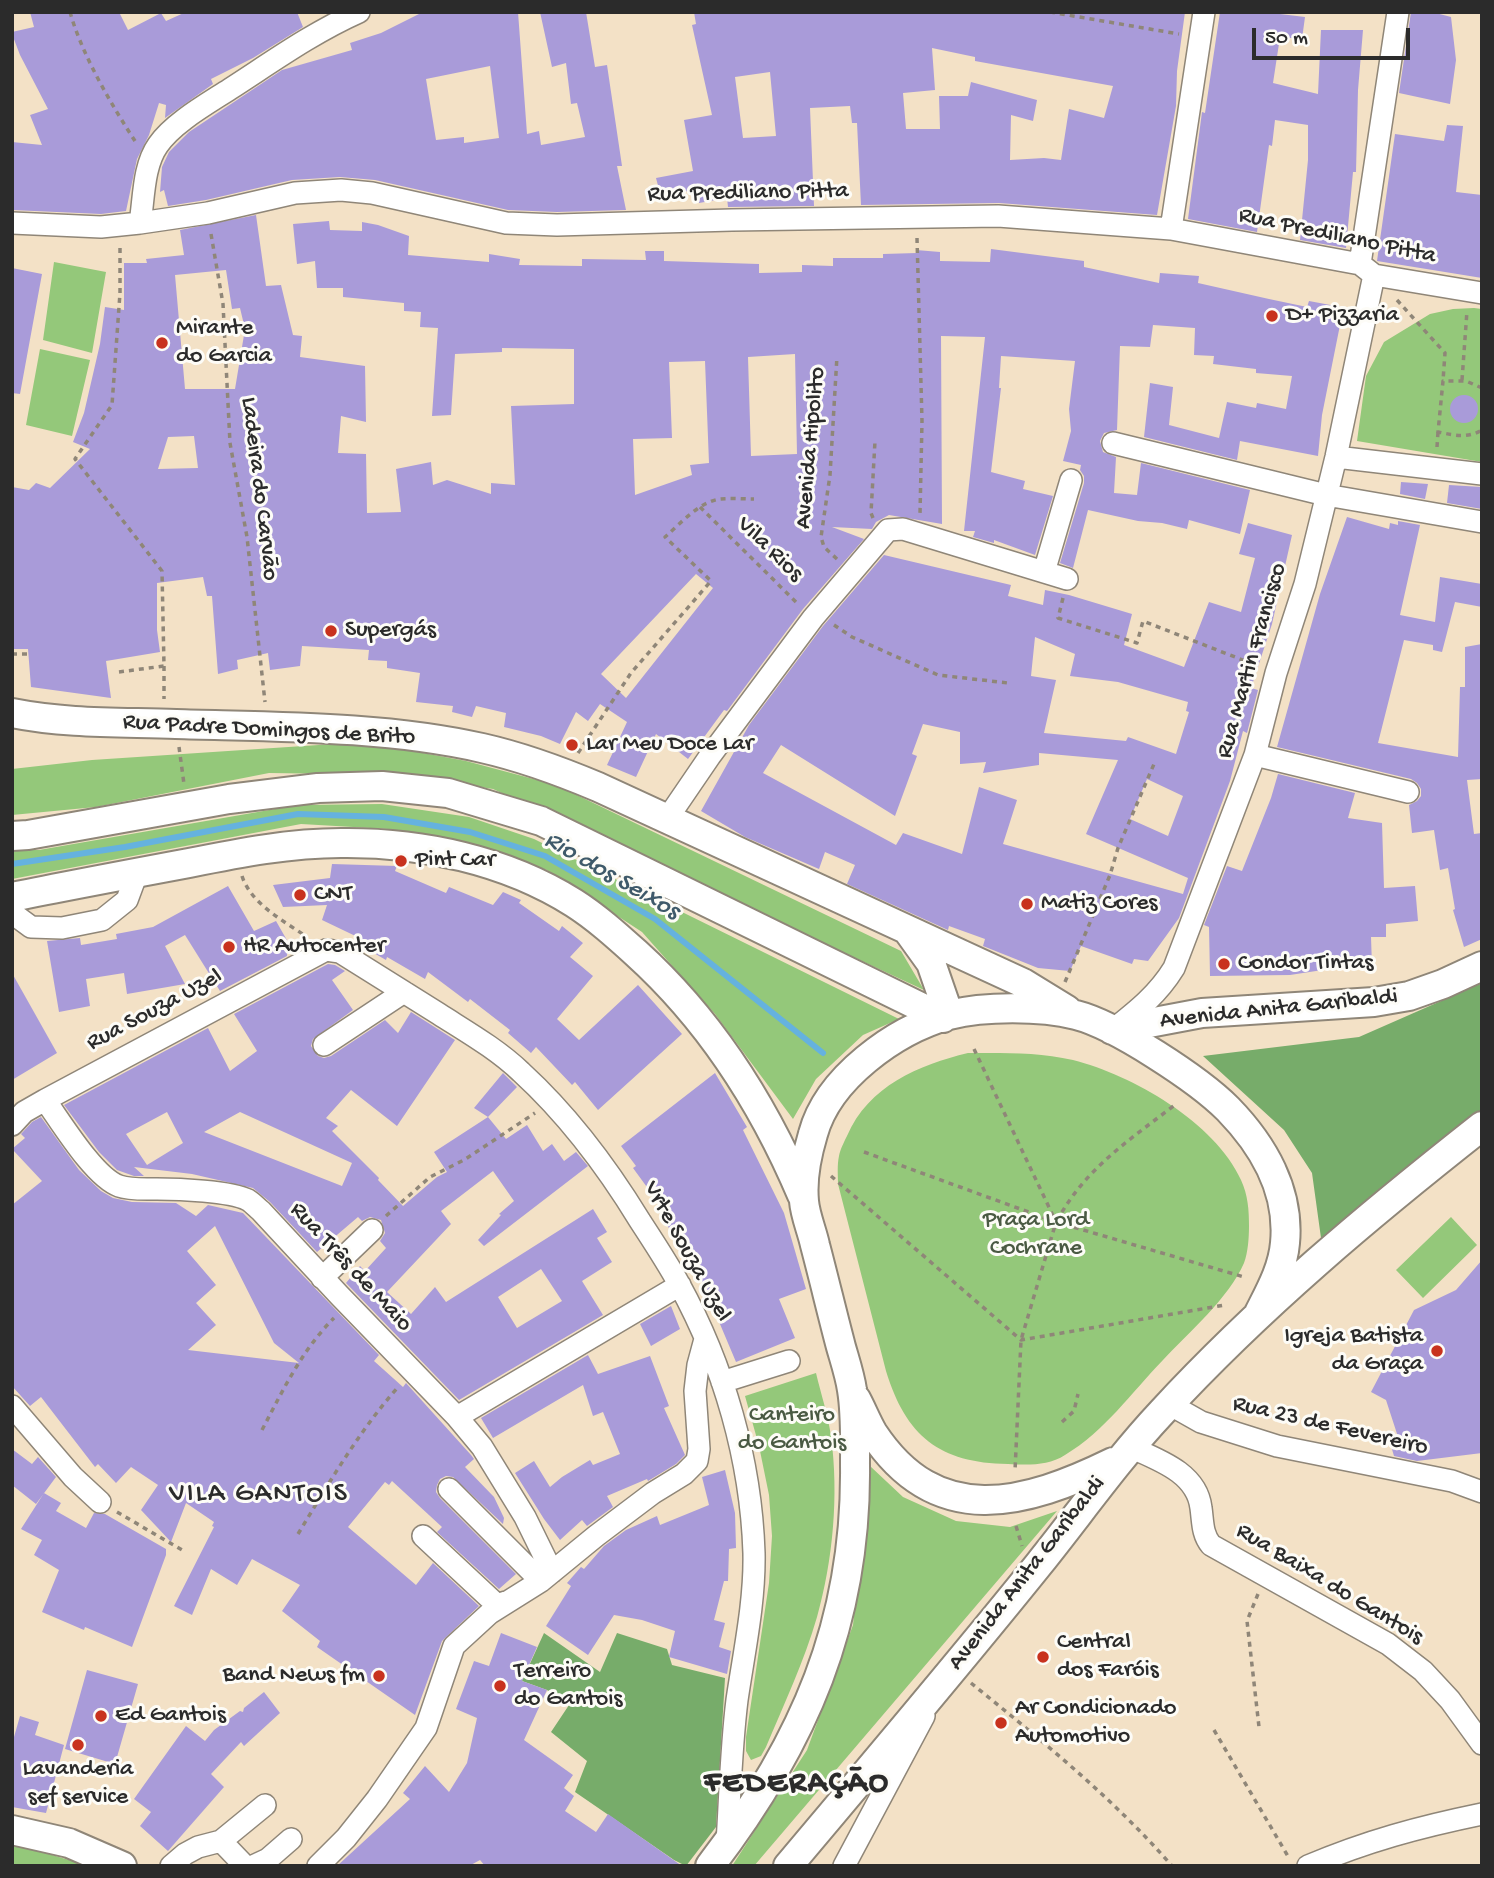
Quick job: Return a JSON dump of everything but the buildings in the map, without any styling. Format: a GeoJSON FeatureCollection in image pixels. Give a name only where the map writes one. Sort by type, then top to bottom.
{"type":"FeatureCollection","features":[{"type":"Feature","properties":{"kind":"main road","name":"Rua Padre Domingos de Brito"},"geometry":{"type":"LineString","coordinates":[[12,713],[57,721],[349,730],[415,736],[482,748],[565,773],[1023,983],[1064,1008]]}},
{"type":"Feature","properties":{"kind":"main road"},"geometry":{"type":"LineString","coordinates":[[12,836],[229,799],[318,788],[382,786],[448,793],[541,821],[946,1016]]}},
{"type":"Feature","properties":{"kind":"main road"},"geometry":{"type":"LineString","coordinates":[[12,897],[238,853],[298,845],[341,843],[436,850],[481,862],[573,902],[611,930],[646,962],[706,1026],[738,1072],[764,1115],[804,1201]]}},
{"type":"Feature","properties":{"kind":"main road","name":"Rua Padre Domingos de Brito"},"geometry":{"type":"LineString","coordinates":[[907,930],[931,963],[946,1016]]}},
{"type":"Feature","properties":{"kind":"main road","name":"Avenida Anita Garibaldi"},"geometry":{"type":"LineString","coordinates":[[1112,1030],[1202,1013],[1374,1002],[1420,992],[1482,966]]}},
{"type":"Feature","properties":{"kind":"main road","name":"Avenida Anita Garibaldi"},"geometry":{"type":"LineString","coordinates":[[1124,1453],[1078,1479],[1015,1498],[978,1501],[948,1496],[919,1482],[895,1460],[873,1433],[852,1390],[804,1201],[813,1131],[831,1097],[854,1070],[879,1049],[946,1016],[1064,1008],[1112,1030],[1180,1072],[1225,1106],[1249,1131],[1267,1159],[1280,1193],[1285,1242],[1273,1284],[1259,1312]]}},
{"type":"Feature","properties":{"kind":"main road","name":"Avenida Anita Garibaldi"},"geometry":{"type":"LineString","coordinates":[[788,1866],[1040,1563],[1124,1453],[1169,1404],[1259,1312],[1378,1209],[1482,1126]]}},
{"type":"Feature","properties":{"kind":"main road","name":"Avenida Anita Garibaldi"},"geometry":{"type":"LineString","coordinates":[[710,1866],[771,1779],[814,1693],[831,1645],[852,1551],[856,1501],[852,1390]]}},
{"type":"Feature","properties":{"kind":"main road"},"geometry":{"type":"LineString","coordinates":[[12,1830],[69,1843],[122,1866]]}},
{"type":"Feature","properties":{"kind":"street"},"geometry":{"type":"LineString","coordinates":[[130,224],[149,163],[158,145],[197,111],[293,47],[330,18],[359,12]]}},
{"type":"Feature","properties":{"kind":"street"},"geometry":{"type":"LineString","coordinates":[[1171,229],[1204,12]]}},
{"type":"Feature","properties":{"kind":"street","name":"Rua Martin Francisco"},"geometry":{"type":"LineString","coordinates":[[1112,1030],[1149,1002],[1174,968],[1255,755],[1276,673],[1305,584],[1336,457],[1367,270],[1398,12]]}},
{"type":"Feature","properties":{"kind":"street","name":"Rua Prediliano Pitta"},"geometry":{"type":"LineString","coordinates":[[12,223],[60,226],[130,224],[208,213],[295,193],[341,190],[373,193],[506,223],[557,225],[998,216],[1171,229],[1475,292]]}},
{"type":"Feature","properties":{"kind":"street"},"geometry":{"type":"LineString","coordinates":[[1113,443],[1326,495],[1482,522]]}},
{"type":"Feature","properties":{"kind":"street"},"geometry":{"type":"LineString","coordinates":[[1336,457],[1482,474]]}},
{"type":"Feature","properties":{"kind":"street"},"geometry":{"type":"LineString","coordinates":[[1044,572],[1071,480]]}},
{"type":"Feature","properties":{"kind":"street"},"geometry":{"type":"LineString","coordinates":[[667,819],[710,756],[815,616],[888,530],[911,531],[1067,579]]}},
{"type":"Feature","properties":{"kind":"street"},"geometry":{"type":"LineString","coordinates":[[1255,755],[1408,792]]}},
{"type":"Feature","properties":{"kind":"street"},"geometry":{"type":"LineString","coordinates":[[12,913],[31,927],[62,928],[102,920],[127,900],[137,873]]}},
{"type":"Feature","properties":{"kind":"street","name":"Vrte Souza Uzel"},"geometry":{"type":"LineString","coordinates":[[326,950],[340,952],[485,1042],[521,1071],[584,1140],[619,1186],[680,1285],[705,1339],[735,1423],[745,1469],[754,1554],[752,1596],[735,1722],[727,1843]]}},
{"type":"Feature","properties":{"kind":"street","name":"Rua Souza Uzel"},"geometry":{"type":"LineString","coordinates":[[12,1125],[24,1112],[45,1100],[326,950]]}},
{"type":"Feature","properties":{"kind":"street"},"geometry":{"type":"LineString","coordinates":[[324,1045],[404,992]]}},
{"type":"Feature","properties":{"kind":"street","name":"Rua Três de Maio"},"geometry":{"type":"LineString","coordinates":[[45,1100],[80,1150],[100,1172],[118,1185],[138,1189],[181,1189],[248,1200],[261,1211],[457,1417],[499,1471],[525,1517],[547,1576]]}},
{"type":"Feature","properties":{"kind":"street"},"geometry":{"type":"LineString","coordinates":[[322,1278],[372,1230]]}},
{"type":"Feature","properties":{"kind":"street"},"geometry":{"type":"LineString","coordinates":[[457,1417],[680,1285]]}},
{"type":"Feature","properties":{"kind":"street"},"geometry":{"type":"LineString","coordinates":[[318,1866],[346,1838],[377,1799],[426,1727],[454,1646],[489,1613],[547,1576],[635,1506],[684,1474],[697,1461],[699,1448],[695,1391],[705,1339]]}},
{"type":"Feature","properties":{"kind":"street"},"geometry":{"type":"LineString","coordinates":[[722,1382],[789,1361]]}},
{"type":"Feature","properties":{"kind":"street","name":"Rua 23 de Fevereiro"},"geometry":{"type":"LineString","coordinates":[[1169,1404],[1201,1422],[1277,1446],[1452,1481],[1482,1492]]}},
{"type":"Feature","properties":{"kind":"street"},"geometry":{"type":"LineString","coordinates":[[12,1406],[73,1478],[100,1502]]}},
{"type":"Feature","properties":{"kind":"street","name":"Rua Baixa do Gantois"},"geometry":{"type":"LineString","coordinates":[[1124,1453],[1187,1477],[1198,1492],[1206,1539],[1218,1550],[1388,1644],[1423,1671],[1450,1700],[1482,1744]]}},
{"type":"Feature","properties":{"kind":"street"},"geometry":{"type":"LineString","coordinates":[[449,1489],[547,1576]]}},
{"type":"Feature","properties":{"kind":"street"},"geometry":{"type":"LineString","coordinates":[[423,1536],[497,1605],[506,1602]]}},
{"type":"Feature","properties":{"kind":"street","name":"Avenida Anita Garibaldi"},"geometry":{"type":"LineString","coordinates":[[844,1866],[946,1678]]}},
{"type":"Feature","properties":{"kind":"street"},"geometry":{"type":"LineString","coordinates":[[171,1866],[198,1847],[222,1841],[265,1805]]}},
{"type":"Feature","properties":{"kind":"street"},"geometry":{"type":"LineString","coordinates":[[1299,1864],[1407,1830],[1482,1814]]}},
{"type":"Feature","properties":{"kind":"street"},"geometry":{"type":"LineString","coordinates":[[253,1866],[268,1859],[291,1839]]}},
{"type":"Feature","properties":{"kind":"street"},"geometry":{"type":"LineString","coordinates":[[222,1841],[246,1866]]}},
{"type":"Feature","properties":{"kind":"path"},"geometry":{"type":"LineString","coordinates":[[70,12],[92,65],[119,116],[149,163]]}},
{"type":"Feature","properties":{"kind":"path"},"geometry":{"type":"LineString","coordinates":[[1050,12],[1200,38]]}},
{"type":"Feature","properties":{"kind":"path","name":"Ladeira do Carvão"},"geometry":{"type":"LineString","coordinates":[[208,213],[223,304],[230,443],[247,537],[268,728]]}},
{"type":"Feature","properties":{"kind":"path"},"geometry":{"type":"LineString","coordinates":[[911,531],[922,421],[916,217]]}},
{"type":"Feature","properties":{"kind":"path"},"geometry":{"type":"LineString","coordinates":[[130,224],[120,293],[112,405],[75,459],[162,571],[163,666],[170,724],[187,807]]}},
{"type":"Feature","properties":{"kind":"path"},"geometry":{"type":"LineString","coordinates":[[1367,270],[1445,352],[1438,432],[1471,435],[1482,429]]}},
{"type":"Feature","properties":{"kind":"path"},"geometry":{"type":"LineString","coordinates":[[1462,381],[1475,292]]}},
{"type":"Feature","properties":{"kind":"path","name":"Avenida Hipolito"},"geometry":{"type":"LineString","coordinates":[[837,356],[830,475],[821,543],[851,573]]}},
{"type":"Feature","properties":{"kind":"path"},"geometry":{"type":"LineString","coordinates":[[1443,381],[1475,383],[1482,388]]}},
{"type":"Feature","properties":{"kind":"path"},"geometry":{"type":"LineString","coordinates":[[875,441],[871,513],[880,537]]}},
{"type":"Feature","properties":{"kind":"path"},"geometry":{"type":"LineString","coordinates":[[565,773],[631,673],[711,580],[665,537],[700,507],[720,499],[754,499]]}},
{"type":"Feature","properties":{"kind":"path","name":"Vila Rios"},"geometry":{"type":"LineString","coordinates":[[700,507],[815,616],[852,637],[938,675],[1008,682]]}},
{"type":"Feature","properties":{"kind":"path"},"geometry":{"type":"LineString","coordinates":[[1067,579],[1058,618],[1137,643],[1143,621],[1276,673]]}},
{"type":"Feature","properties":{"kind":"path"},"geometry":{"type":"LineString","coordinates":[[12,654],[29,654]]}},
{"type":"Feature","properties":{"kind":"path"},"geometry":{"type":"LineString","coordinates":[[119,672],[163,666]]}},
{"type":"Feature","properties":{"kind":"path"},"geometry":{"type":"LineString","coordinates":[[1064,1008],[1069,976],[1110,875],[1118,848],[1154,764]]}},
{"type":"Feature","properties":{"kind":"path"},"geometry":{"type":"LineString","coordinates":[[238,853],[243,880],[258,900],[326,950]]}},
{"type":"Feature","properties":{"kind":"path"},"geometry":{"type":"LineString","coordinates":[[974,1049],[1056,1222]]}},
{"type":"Feature","properties":{"kind":"path"},"geometry":{"type":"LineString","coordinates":[[372,1230],[429,1177],[464,1160],[550,1102]]}},
{"type":"Feature","properties":{"kind":"path"},"geometry":{"type":"LineString","coordinates":[[1015,1471],[1021,1340],[1056,1222],[1086,1177],[1177,1104]]}},
{"type":"Feature","properties":{"kind":"path"},"geometry":{"type":"LineString","coordinates":[[864,1152],[1056,1222],[1244,1277]]}},
{"type":"Feature","properties":{"kind":"path"},"geometry":{"type":"LineString","coordinates":[[831,1176],[1021,1340]]}},
{"type":"Feature","properties":{"kind":"path"},"geometry":{"type":"LineString","coordinates":[[261,1430],[302,1357],[318,1334],[347,1304]]}},
{"type":"Feature","properties":{"kind":"path"},"geometry":{"type":"LineString","coordinates":[[1021,1340],[1224,1305]]}},
{"type":"Feature","properties":{"kind":"path"},"geometry":{"type":"LineString","coordinates":[[298,1534],[374,1413],[412,1371]]}},
{"type":"Feature","properties":{"kind":"path"},"geometry":{"type":"LineString","coordinates":[[1062,1422],[1074,1411],[1078,1394]]}},
{"type":"Feature","properties":{"kind":"path"},"geometry":{"type":"LineString","coordinates":[[100,1502],[182,1550]]}},
{"type":"Feature","properties":{"kind":"path"},"geometry":{"type":"LineString","coordinates":[[1016,1526],[1022,1546]]}},
{"type":"Feature","properties":{"kind":"path"},"geometry":{"type":"LineString","coordinates":[[1259,1727],[1247,1621],[1266,1576]]}},
{"type":"Feature","properties":{"kind":"path"},"geometry":{"type":"LineString","coordinates":[[946,1678],[1088,1782],[1152,1842],[1172,1866]]}},
{"type":"Feature","properties":{"kind":"path"},"geometry":{"type":"LineString","coordinates":[[1214,1730],[1299,1864]]}},
{"type":"Feature","properties":{"kind":"green space"},"geometry":{"type":"Polygon","coordinates":[[[54,262],[106,272],[92,353],[43,340],[54,262]]]}},
{"type":"Feature","properties":{"kind":"green space"},"geometry":{"type":"Polygon","coordinates":[[[1482,309],[1482,462],[1357,441],[1366,376],[1384,342],[1430,314],[1482,309]]]}},
{"type":"Feature","properties":{"kind":"green space"},"geometry":{"type":"Polygon","coordinates":[[[40,349],[90,360],[72,436],[26,425],[40,349]]]}},
{"type":"Feature","properties":{"kind":"green space"},"geometry":{"type":"Polygon","coordinates":[[[364,742],[466,761],[556,785],[901,951],[924,990],[493,789],[405,775],[269,773],[96,807],[12,815],[12,769],[92,760],[364,742]]]}},
{"type":"Feature","properties":{"kind":"green space"},"geometry":{"type":"Polygon","coordinates":[[[382,804],[469,817],[534,839],[899,1019],[863,1035],[816,1079],[793,1119],[715,1014],[642,932],[547,870],[459,842],[388,829],[301,824],[12,879],[12,850],[39,850],[298,805],[382,804]]]}},
{"type":"Feature","properties":{"kind":"green space"},"geometry":{"type":"Polygon","coordinates":[[[1482,983],[1482,1115],[1321,1238],[1312,1173],[1284,1130],[1203,1056],[1359,1037],[1482,983]]]}},
{"type":"Feature","properties":{"kind":"green space","name":"Praça Lord Cochrane"},"geometry":{"type":"Polygon","coordinates":[[[968,1053],[1060,1057],[1096,1067],[1145,1089],[1192,1120],[1212,1139],[1229,1159],[1247,1197],[1249,1226],[1246,1255],[1229,1289],[1093,1435],[1065,1455],[1045,1463],[1008,1464],[963,1458],[929,1442],[915,1429],[894,1394],[886,1371],[838,1184],[841,1149],[856,1119],[868,1104],[897,1080],[914,1071],[968,1053]]]}},
{"type":"Feature","properties":{"kind":"green space"},"geometry":{"type":"Polygon","coordinates":[[[1451,1217],[1477,1245],[1423,1298],[1396,1270],[1451,1217]]]}},
{"type":"Feature","properties":{"kind":"green space","name":"Canteiro do Gantois"},"geometry":{"type":"Polygon","coordinates":[[[816,1373],[830,1428],[833,1458],[831,1550],[823,1595],[806,1650],[766,1747],[761,1756],[751,1760],[746,1751],[746,1737],[769,1583],[772,1536],[769,1495],[745,1396],[816,1373]]]}},
{"type":"Feature","properties":{"kind":"green space"},"geometry":{"type":"Polygon","coordinates":[[[870,1466],[903,1497],[956,1521],[1010,1527],[1057,1511],[754,1866],[732,1866],[807,1750],[853,1625],[870,1466]]]}},
{"type":"Feature","properties":{"kind":"green space"},"geometry":{"type":"Polygon","coordinates":[[[544,1633],[600,1672],[617,1633],[667,1649],[672,1665],[725,1678],[716,1827],[686,1866],[575,1792],[587,1761],[551,1732],[569,1705],[547,1690],[522,1681],[544,1633]]]}},
{"type":"Feature","properties":{"kind":"green space"},"geometry":{"type":"Polygon","coordinates":[[[12,1843],[89,1866],[12,1865],[12,1843]]]}},
{"type":"Feature","properties":{"kind":"waterway","name":"Rio dos Seixos"},"geometry":{"type":"LineString","coordinates":[[12,864],[125,847],[298,814],[384,817],[470,832],[545,856],[655,919],[823,1053]]}},
{"type":"Feature","properties":{"kind":"place","name":"D+ Pizzaria"},"geometry":{"type":"Point","coordinates":[1272,316]}},
{"type":"Feature","properties":{"kind":"place","name":"Mirante do Garcia"},"geometry":{"type":"Point","coordinates":[162,343]}},
{"type":"Feature","properties":{"kind":"place","name":"Supergás"},"geometry":{"type":"Point","coordinates":[331,631]}},
{"type":"Feature","properties":{"kind":"place","name":"Lar Meu Doce Lar"},"geometry":{"type":"Point","coordinates":[572,745]}},
{"type":"Feature","properties":{"kind":"place","name":"Pint Car"},"geometry":{"type":"Point","coordinates":[401,861]}},
{"type":"Feature","properties":{"kind":"place","name":"CNT"},"geometry":{"type":"Point","coordinates":[300,895]}},
{"type":"Feature","properties":{"kind":"place","name":"Matiz Cores"},"geometry":{"type":"Point","coordinates":[1027,904]}},
{"type":"Feature","properties":{"kind":"place","name":"HR Autocenter"},"geometry":{"type":"Point","coordinates":[229,947]}},
{"type":"Feature","properties":{"kind":"place","name":"Condor Tintas"},"geometry":{"type":"Point","coordinates":[1224,964]}},
{"type":"Feature","properties":{"kind":"place","name":"Igreja Batista da Graça"},"geometry":{"type":"Point","coordinates":[1437,1351]}},
{"type":"Feature","properties":{"kind":"place","name":"Central dos Faróis"},"geometry":{"type":"Point","coordinates":[1043,1657]}},
{"type":"Feature","properties":{"kind":"place","name":"Band News fm"},"geometry":{"type":"Point","coordinates":[379,1676]}},
{"type":"Feature","properties":{"kind":"place","name":"Terreiro do Gantois"},"geometry":{"type":"Point","coordinates":[500,1686]}},
{"type":"Feature","properties":{"kind":"place","name":"Ed Gantois"},"geometry":{"type":"Point","coordinates":[101,1716]}},
{"type":"Feature","properties":{"kind":"place","name":"Ar Condicionado Automotivo"},"geometry":{"type":"Point","coordinates":[1001,1723]}},
{"type":"Feature","properties":{"kind":"place","name":"Lavanderia sef service"},"geometry":{"type":"Point","coordinates":[78,1745]}},
{"type":"Feature","properties":{"kind":"district","name":"VILA GANTOIS"},"geometry":{"type":"Point","coordinates":[259,1496]}},
{"type":"Feature","properties":{"kind":"district","name":"FEDERAÇÃO"},"geometry":{"type":"Point","coordinates":[797,1785]}}]}
